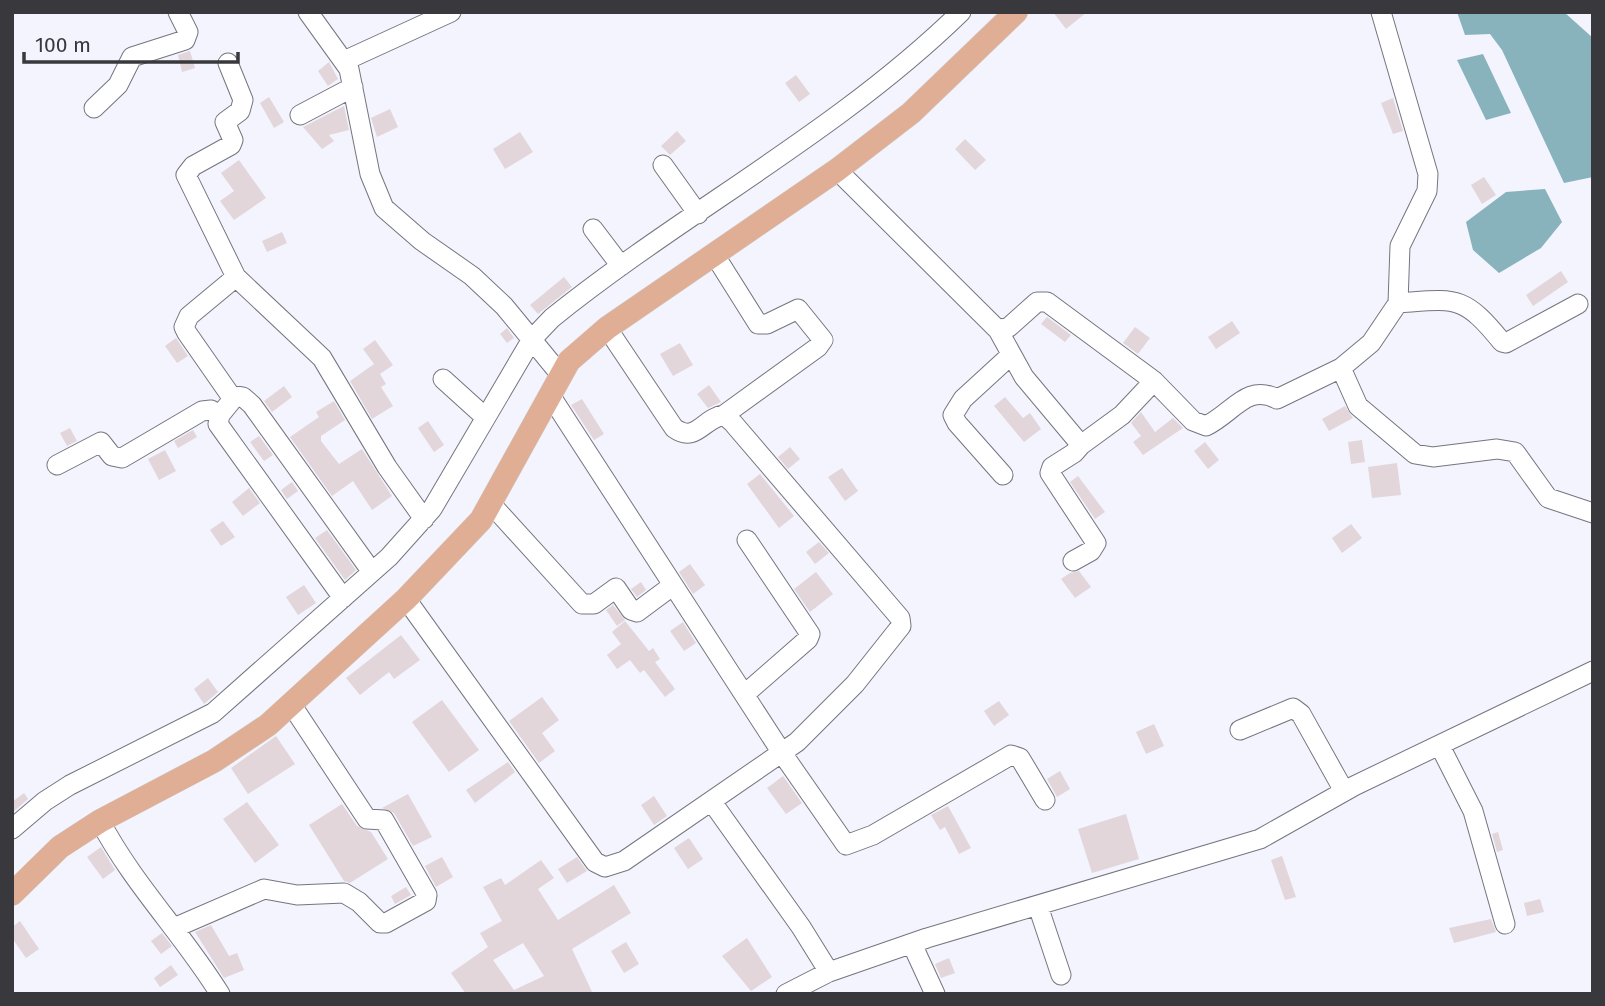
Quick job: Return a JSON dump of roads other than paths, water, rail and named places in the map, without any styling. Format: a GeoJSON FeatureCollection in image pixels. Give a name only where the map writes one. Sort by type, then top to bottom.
{"type":"FeatureCollection","features":[{"type":"Feature","properties":{"kind":"main road"},"geometry":{"type":"LineString","coordinates":[[12,894],[60,847],[100,821],[242,744],[291,704],[406,599],[468,535],[492,505],[550,396],[543,354],[569,361],[607,328],[837,170],[911,113],[1016,12]]}},
{"type":"Feature","properties":{"kind":"street"},"geometry":{"type":"LineString","coordinates":[[94,108],[118,85],[132,57],[185,40],[188,32],[178,12]]}},
{"type":"Feature","properties":{"kind":"street"},"geometry":{"type":"LineString","coordinates":[[308,12],[344,61],[353,87],[370,174],[384,208],[422,241],[472,276],[504,306],[543,354]]}},
{"type":"Feature","properties":{"kind":"street"},"geometry":{"type":"LineString","coordinates":[[344,61],[451,12]]}},
{"type":"Feature","properties":{"kind":"street"},"geometry":{"type":"LineString","coordinates":[[12,829],[44,801],[70,785],[213,713],[372,572],[424,519],[485,417],[543,354],[552,318],[864,97],[919,53],[961,12]]}},
{"type":"Feature","properties":{"kind":"street"},"geometry":{"type":"LineString","coordinates":[[998,330],[1009,327],[1037,302],[1046,302],[1154,381],[1193,422],[1206,426],[1257,393],[1268,394],[1277,400],[1341,368],[1362,354],[1398,303],[1400,246],[1427,191],[1428,174],[1381,12]]}},
{"type":"Feature","properties":{"kind":"street"},"geometry":{"type":"LineString","coordinates":[[229,63],[243,100],[240,111],[225,122],[233,140],[232,145],[193,166],[186,175],[236,277],[322,358],[387,467],[424,519]]}},
{"type":"Feature","properties":{"kind":"street"},"geometry":{"type":"LineString","coordinates":[[300,114],[353,87]]}},
{"type":"Feature","properties":{"kind":"street"},"geometry":{"type":"LineString","coordinates":[[663,165],[698,214]]}},
{"type":"Feature","properties":{"kind":"street"},"geometry":{"type":"LineString","coordinates":[[837,170],[998,330],[1024,377],[1081,445]]}},
{"type":"Feature","properties":{"kind":"street"},"geometry":{"type":"LineString","coordinates":[[593,229],[621,267]]}},
{"type":"Feature","properties":{"kind":"street"},"geometry":{"type":"LineString","coordinates":[[607,328],[674,428],[687,435],[724,415],[818,347],[822,340],[798,309],[767,324],[758,324],[714,254]]}},
{"type":"Feature","properties":{"kind":"street"},"geometry":{"type":"LineString","coordinates":[[236,277],[189,316],[184,327],[232,396],[231,405],[220,415],[218,424],[222,431],[343,598]]}},
{"type":"Feature","properties":{"kind":"street"},"geometry":{"type":"LineString","coordinates":[[1398,303],[1450,300],[1461,302],[1474,310],[1502,342],[1506,343],[1578,304]]}},
{"type":"Feature","properties":{"kind":"street"},"geometry":{"type":"LineString","coordinates":[[1003,475],[957,423],[954,415],[963,399],[1011,355]]}},
{"type":"Feature","properties":{"kind":"street"},"geometry":{"type":"LineString","coordinates":[[1341,368],[1358,406],[1415,454],[1433,457],[1497,449],[1515,452],[1548,498],[1593,513]]}},
{"type":"Feature","properties":{"kind":"street"},"geometry":{"type":"LineString","coordinates":[[443,379],[485,417]]}},
{"type":"Feature","properties":{"kind":"street"},"geometry":{"type":"LineString","coordinates":[[1073,561],[1091,551],[1096,543],[1050,472],[1052,467],[1122,415],[1154,381]]}},
{"type":"Feature","properties":{"kind":"street"},"geometry":{"type":"LineString","coordinates":[[232,396],[243,397],[252,405],[372,572]]}},
{"type":"Feature","properties":{"kind":"street"},"geometry":{"type":"LineString","coordinates":[[550,396],[782,754],[846,845],[873,835],[1011,755],[1020,758],[1045,800]]}},
{"type":"Feature","properties":{"kind":"street"},"geometry":{"type":"LineString","coordinates":[[57,465],[101,442],[112,456],[122,458],[202,411],[211,410],[220,415]]}},
{"type":"Feature","properties":{"kind":"street"},"geometry":{"type":"LineString","coordinates":[[406,599],[595,862],[605,867],[614,866],[782,754],[813,728],[855,684],[902,623],[724,415]]}},
{"type":"Feature","properties":{"kind":"street"},"geometry":{"type":"LineString","coordinates":[[492,505],[583,604],[594,604],[616,588],[631,610],[637,612],[672,586]]}},
{"type":"Feature","properties":{"kind":"street"},"geometry":{"type":"LineString","coordinates":[[745,694],[808,639],[810,634],[747,540]]}},
{"type":"Feature","properties":{"kind":"street"},"geometry":{"type":"LineString","coordinates":[[786,994],[829,972],[912,944],[1260,839],[1344,791],[1593,671]]}},
{"type":"Feature","properties":{"kind":"street"},"geometry":{"type":"LineString","coordinates":[[174,928],[264,889],[297,895],[344,894],[359,902],[380,923],[386,923],[426,901],[427,895],[384,820],[367,818],[291,704]]}},
{"type":"Feature","properties":{"kind":"street"},"geometry":{"type":"LineString","coordinates":[[1240,730],[1293,708],[1301,714],[1344,791]]}},
{"type":"Feature","properties":{"kind":"street"},"geometry":{"type":"LineString","coordinates":[[1440,746],[1473,811],[1505,924]]}},
{"type":"Feature","properties":{"kind":"street"},"geometry":{"type":"LineString","coordinates":[[712,802],[801,927],[829,972]]}},
{"type":"Feature","properties":{"kind":"street"},"geometry":{"type":"LineString","coordinates":[[100,821],[132,875],[174,928],[220,994]]}},
{"type":"Feature","properties":{"kind":"street"},"geometry":{"type":"LineString","coordinates":[[1038,906],[1060,975]]}},
{"type":"Feature","properties":{"kind":"street"},"geometry":{"type":"LineString","coordinates":[[912,944],[935,994]]}},
{"type":"Feature","properties":{"kind":"water"},"geometry":{"type":"Polygon","coordinates":[[[1457,12],[1564,12],[1593,38],[1593,177],[1564,183],[1502,50],[1490,34],[1465,35],[1457,12]]]}},
{"type":"Feature","properties":{"kind":"water"},"geometry":{"type":"Polygon","coordinates":[[[1483,54],[1511,113],[1486,120],[1457,60],[1483,54]]]}},
{"type":"Feature","properties":{"kind":"water"},"geometry":{"type":"Polygon","coordinates":[[[1545,189],[1562,222],[1541,248],[1499,273],[1473,250],[1466,222],[1506,192],[1545,189]]]}}]}
